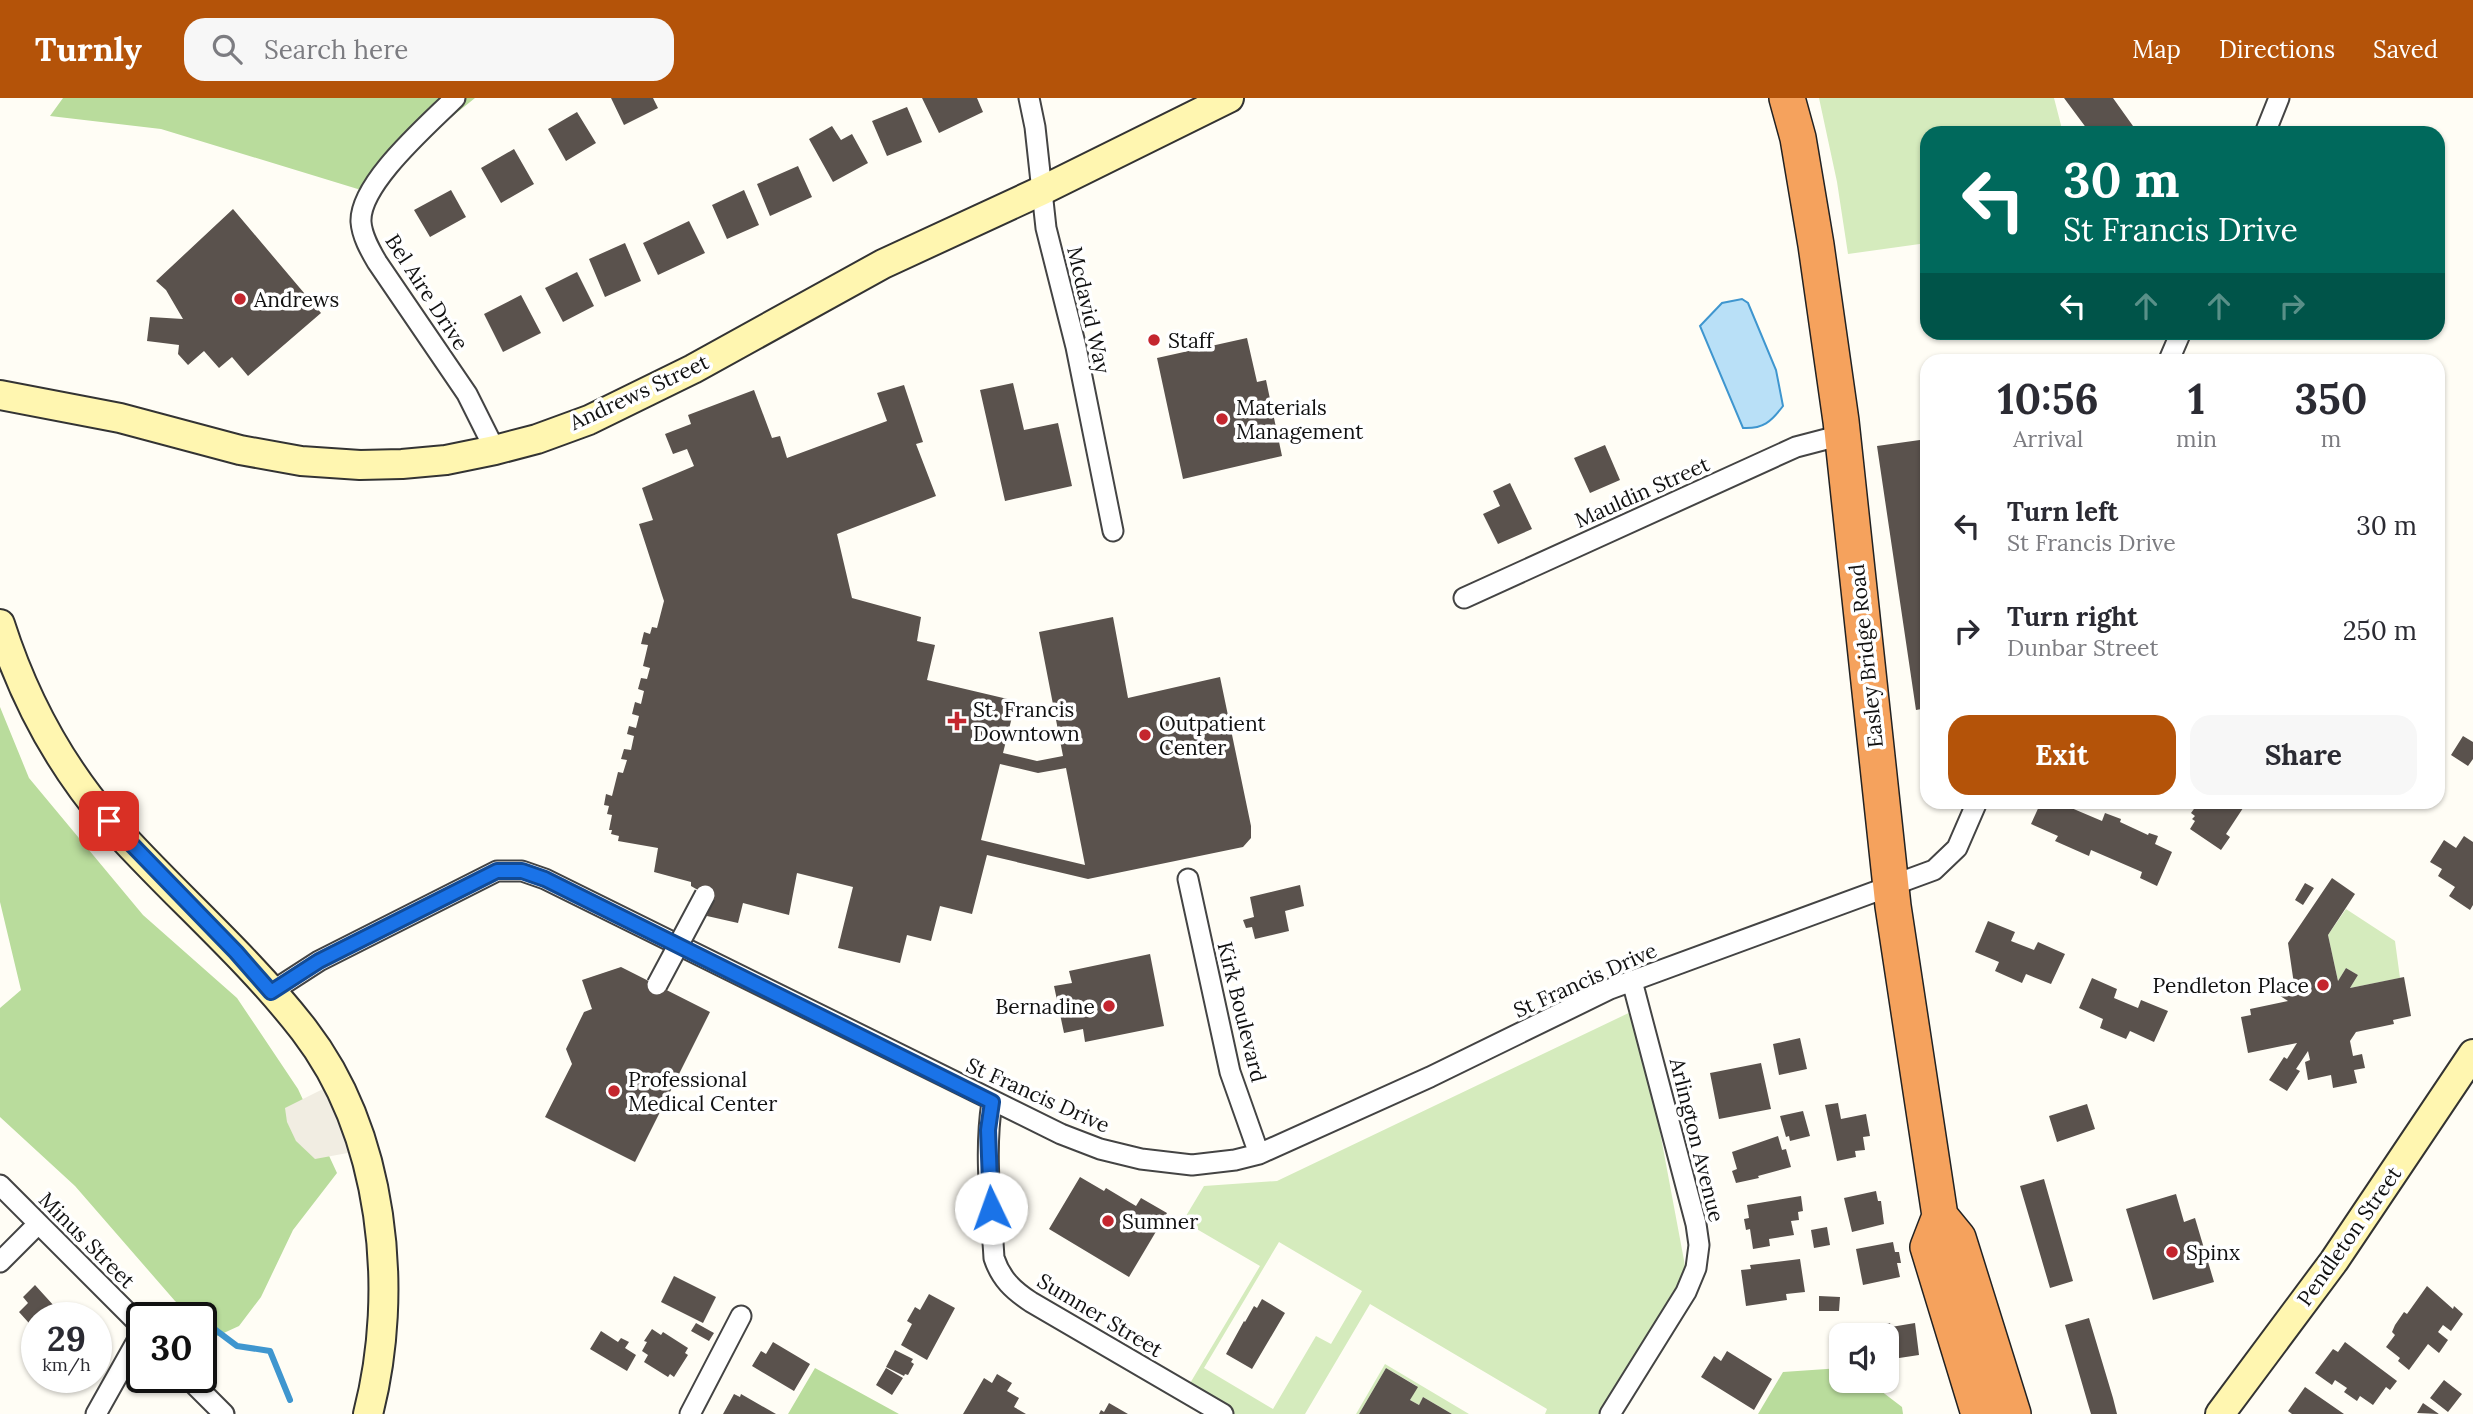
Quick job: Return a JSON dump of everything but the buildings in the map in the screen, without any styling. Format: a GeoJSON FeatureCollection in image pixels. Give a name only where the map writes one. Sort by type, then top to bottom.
{"type":"FeatureCollection","features":[{"type":"Feature","properties":{"kind":"highway","name":"Easley Bridge Road"},"geometry":{"type":"LineString","coordinates":[[1787,98],[1798,138],[1816,246],[1842,435],[1900,956],[1940,1216],[1928,1247],[1979,1414]]}},
{"type":"Feature","properties":{"kind":"highway","name":"Easley Bridge Road"},"geometry":{"type":"LineString","coordinates":[[1940,1216],[1958,1238],[1962,1258],[2013,1414]]}},
{"type":"Feature","properties":{"kind":"street","name":"Bel Aire Drive"},"geometry":{"type":"LineString","coordinates":[[454,98],[377,179],[365,199],[361,224],[368,247],[467,394],[495,450]]}},
{"type":"Feature","properties":{"kind":"street","name":"Mcdavid Way"},"geometry":{"type":"LineString","coordinates":[[1029,98],[1046,228],[1076,347],[1113,531]]}},
{"type":"Feature","properties":{"kind":"street","name":"Andrews Street"},"geometry":{"type":"LineString","coordinates":[[0,395],[120,418],[240,450],[301,461],[360,465],[402,464],[446,460],[495,450],[537,439],[589,420],[694,369],[883,264],[1043,190],[1229,98]]}},
{"type":"Feature","properties":{"kind":"street"},"geometry":{"type":"LineString","coordinates":[[2268,126],[2279,98]]}},
{"type":"Feature","properties":{"kind":"street","name":"Mauldin Street"},"geometry":{"type":"LineString","coordinates":[[1464,598],[1796,447],[1842,435]]}},
{"type":"Feature","properties":{"kind":"street"},"geometry":{"type":"LineString","coordinates":[[0,624],[31,704],[73,773],[109,821],[236,952],[271,992],[314,1045],[335,1083],[364,1150],[382,1240],[384,1304],[375,1411]]}},
{"type":"Feature","properties":{"kind":"street","name":"St Francis Drive"},"geometry":{"type":"LineString","coordinates":[[271,992],[319,961],[436,900],[497,871],[522,871],[545,879],[992,1102],[1081,1142],[1141,1159],[1208,1164],[1259,1154],[1430,1077],[1609,989],[1934,870],[1957,848],[1974,809]]}},
{"type":"Feature","properties":{"kind":"street","name":"Kirk Boulevard"},"geometry":{"type":"LineString","coordinates":[[1188,879],[1230,1072],[1259,1154]]}},
{"type":"Feature","properties":{"kind":"street"},"geometry":{"type":"LineString","coordinates":[[657,985],[705,895]]}},
{"type":"Feature","properties":{"kind":"street","name":"Arlington Avenue"},"geometry":{"type":"LineString","coordinates":[[1610,1414],[1686,1292],[1696,1268],[1699,1245],[1696,1224],[1632,981]]}},
{"type":"Feature","properties":{"kind":"street","name":"Pendleton Street"},"geometry":{"type":"LineString","coordinates":[[2220,1414],[2334,1261],[2473,1054]]}},
{"type":"Feature","properties":{"kind":"street","name":"Sumner Street"},"geometry":{"type":"LineString","coordinates":[[992,1102],[988,1149],[994,1258],[1011,1288],[1062,1321],[1223,1414]]}},
{"type":"Feature","properties":{"kind":"street","name":"Minus Street"},"geometry":{"type":"LineString","coordinates":[[0,1185],[126,1314]]}},
{"type":"Feature","properties":{"kind":"street"},"geometry":{"type":"LineString","coordinates":[[0,1262],[38,1224]]}},
{"type":"Feature","properties":{"kind":"street"},"geometry":{"type":"LineString","coordinates":[[690,1414],[741,1316]]}},
{"type":"Feature","properties":{"kind":"street"},"geometry":{"type":"LineString","coordinates":[[96,1414],[126,1359]]}},
{"type":"Feature","properties":{"kind":"street"},"geometry":{"type":"LineString","coordinates":[[203,1393],[224,1414]]}},
{"type":"Feature","properties":{"kind":"green space"},"geometry":{"type":"Polygon","coordinates":[[[63,98],[475,98],[361,190],[161,129],[50,116],[63,98]]]}},
{"type":"Feature","properties":{"kind":"green space"},"geometry":{"type":"Polygon","coordinates":[[[1819,98],[2054,98],[2061,126],[1920,126],[1920,244],[1848,254],[1837,182],[1819,98]]]}},
{"type":"Feature","properties":{"kind":"green space"},"geometry":{"type":"Polygon","coordinates":[[[0,707],[29,778],[143,915],[237,998],[298,1089],[337,1173],[293,1230],[261,1297],[239,1326],[217,1336],[217,1302],[176,1302],[75,1186],[0,1117],[0,1008],[21,990],[0,902],[0,707]]]}},
{"type":"Feature","properties":{"kind":"green space"},"geometry":{"type":"Polygon","coordinates":[[[2346,909],[2395,941],[2400,978],[2350,988],[2358,975],[2346,968],[2338,981],[2328,935],[2346,909]]]}},
{"type":"Feature","properties":{"kind":"green space"},"geometry":{"type":"Polygon","coordinates":[[[1637,1009],[1689,1287],[1607,1414],[1545,1414],[1547,1409],[1370,1304],[1305,1414],[1225,1414],[1186,1390],[1260,1266],[1183,1221],[1204,1186],[1277,1181],[1637,1009]],[[1279,1242],[1204,1368],[1273,1409],[1316,1336],[1331,1344],[1362,1291],[1279,1242]]]}},
{"type":"Feature","properties":{"kind":"green space"},"geometry":{"type":"Polygon","coordinates":[[[1385,1364],[1469,1414],[1452,1414],[1423,1397],[1419,1405],[1410,1400],[1417,1386],[1386,1368],[1359,1414],[1356,1414],[1385,1364]]]}},
{"type":"Feature","properties":{"kind":"green space"},"geometry":{"type":"Polygon","coordinates":[[[815,1368],[899,1414],[788,1414],[815,1368]]]}},
{"type":"Feature","properties":{"kind":"green space"},"geometry":{"type":"Polygon","coordinates":[[[1829,1369],[1829,1393],[1884,1393],[1902,1407],[1903,1414],[1758,1414],[1783,1372],[1829,1369]]]}},
{"type":"Feature","properties":{"kind":"shaded area"},"geometry":{"type":"Polygon","coordinates":[[[335,1083],[364,1150],[315,1159],[296,1141],[287,1122],[285,1108],[335,1083]]]}},
{"type":"Feature","properties":{"kind":"water"},"geometry":{"type":"Polygon","coordinates":[[[1742,299],[1748,303],[1776,370],[1783,406],[1766,423],[1750,428],[1743,428],[1700,326],[1722,303],[1742,299]]]}},
{"type":"Feature","properties":{"kind":"waterway"},"geometry":{"type":"LineString","coordinates":[[217,1331],[237,1346],[270,1351],[290,1400]]}},
{"type":"Feature","properties":{"kind":"place","name":"Andrews"},"geometry":{"type":"Point","coordinates":[240,299]}},
{"type":"Feature","properties":{"kind":"place","name":"Staff"},"geometry":{"type":"Point","coordinates":[1154,340]}},
{"type":"Feature","properties":{"kind":"place","name":"Materials Management"},"geometry":{"type":"Point","coordinates":[1222,419]}},
{"type":"Feature","properties":{"kind":"place","name":"St. Francis Downtown"},"geometry":{"type":"Point","coordinates":[957,721]}},
{"type":"Feature","properties":{"kind":"place","name":"Outpatient Center"},"geometry":{"type":"Point","coordinates":[1145,735]}},
{"type":"Feature","properties":{"kind":"place","name":"Pendleton Place"},"geometry":{"type":"Point","coordinates":[2323,985]}},
{"type":"Feature","properties":{"kind":"place","name":"Bernadine"},"geometry":{"type":"Point","coordinates":[1109,1006]}},
{"type":"Feature","properties":{"kind":"place","name":"Professional Medical Center"},"geometry":{"type":"Point","coordinates":[614,1091]}},
{"type":"Feature","properties":{"kind":"place","name":"Sumner"},"geometry":{"type":"Point","coordinates":[1108,1221]}},
{"type":"Feature","properties":{"kind":"place","name":"Spinx"},"geometry":{"type":"Point","coordinates":[2172,1252]}},
{"type":"Feature","properties":{"kind":"route"},"geometry":{"type":"LineString","coordinates":[[109,821],[236,952],[271,992],[319,961],[497,871],[522,871],[545,879],[992,1102],[988,1130],[991,1208]]}}]}
